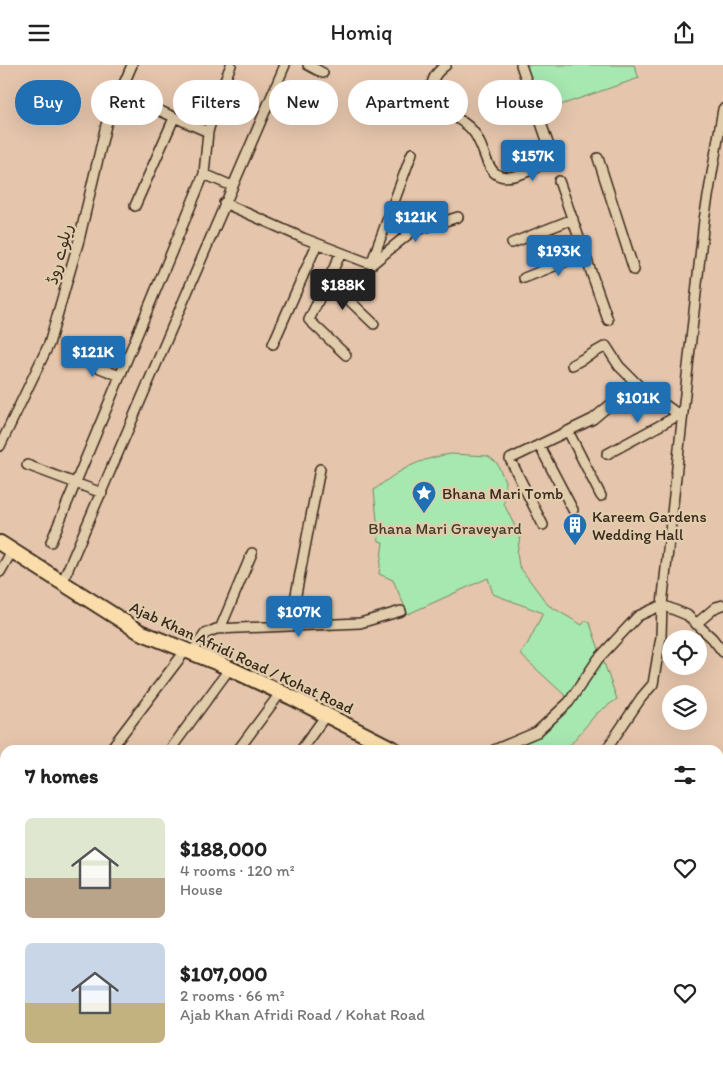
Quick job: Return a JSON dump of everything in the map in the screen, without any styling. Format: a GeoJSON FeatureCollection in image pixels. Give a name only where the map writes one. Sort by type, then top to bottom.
{"type":"FeatureCollection","features":[{"type":"Feature","properties":{"kind":"main road","name":"Ajab Khan Afridi Road / Kohat Road"},"geometry":{"type":"LineString","coordinates":[[6,547],[140,632],[230,668],[280,692],[326,715],[373,745]]}},
{"type":"Feature","properties":{"kind":"street","name":"ریلوے روڈ"},"geometry":{"type":"LineString","coordinates":[[0,447],[49,344],[79,240],[106,125],[132,65]]}},
{"type":"Feature","properties":{"kind":"street"},"geometry":{"type":"LineString","coordinates":[[51,542],[204,174],[208,132],[218,97],[232,65]]}},
{"type":"Feature","properties":{"kind":"street"},"geometry":{"type":"LineString","coordinates":[[62,583],[284,65]]}},
{"type":"Feature","properties":{"kind":"street"},"geometry":{"type":"LineString","coordinates":[[308,65],[323,73]]}},
{"type":"Feature","properties":{"kind":"street"},"geometry":{"type":"LineString","coordinates":[[446,65],[433,79],[434,100],[442,109],[473,130],[489,166],[495,173],[509,176],[521,175],[534,169],[543,161],[550,149],[521,65]]}},
{"type":"Feature","properties":{"kind":"street"},"geometry":{"type":"LineString","coordinates":[[611,745],[641,698],[653,684],[661,637],[662,605],[681,416],[704,220],[723,109]]}},
{"type":"Feature","properties":{"kind":"street"},"geometry":{"type":"LineString","coordinates":[[135,206],[173,120]]}},
{"type":"Feature","properties":{"kind":"street"},"geometry":{"type":"LineString","coordinates":[[191,125],[208,132]]}},
{"type":"Feature","properties":{"kind":"street"},"geometry":{"type":"LineString","coordinates":[[371,264],[412,153]]}},
{"type":"Feature","properties":{"kind":"street"},"geometry":{"type":"LineString","coordinates":[[598,158],[634,270]]}},
{"type":"Feature","properties":{"kind":"street"},"geometry":{"type":"LineString","coordinates":[[204,174],[232,186]]}},
{"type":"Feature","properties":{"kind":"street"},"geometry":{"type":"LineString","coordinates":[[560,181],[608,320]]}},
{"type":"Feature","properties":{"kind":"street"},"geometry":{"type":"LineString","coordinates":[[224,203],[317,244],[371,264]]}},
{"type":"Feature","properties":{"kind":"street"},"geometry":{"type":"LineString","coordinates":[[371,264],[410,232],[458,217]]}},
{"type":"Feature","properties":{"kind":"street"},"geometry":{"type":"LineString","coordinates":[[512,243],[573,219]]}},
{"type":"Feature","properties":{"kind":"street"},"geometry":{"type":"LineString","coordinates":[[273,343],[317,244]]}},
{"type":"Feature","properties":{"kind":"street"},"geometry":{"type":"LineString","coordinates":[[341,253],[309,320],[346,355]]}},
{"type":"Feature","properties":{"kind":"street"},"geometry":{"type":"LineString","coordinates":[[524,278],[585,254]]}},
{"type":"Feature","properties":{"kind":"street"},"geometry":{"type":"LineString","coordinates":[[328,281],[374,324]]}},
{"type":"Feature","properties":{"kind":"street"},"geometry":{"type":"LineString","coordinates":[[572,365],[606,346],[619,366],[636,383],[681,416]]}},
{"type":"Feature","properties":{"kind":"street"},"geometry":{"type":"LineString","coordinates":[[75,358],[120,376]]}},
{"type":"Feature","properties":{"kind":"street"},"geometry":{"type":"LineString","coordinates":[[543,525],[510,459],[593,419],[636,383]]}},
{"type":"Feature","properties":{"kind":"street"},"geometry":{"type":"LineString","coordinates":[[608,453],[681,416]]}},
{"type":"Feature","properties":{"kind":"street"},"geometry":{"type":"LineString","coordinates":[[568,431],[601,496]]}},
{"type":"Feature","properties":{"kind":"street"},"geometry":{"type":"LineString","coordinates":[[539,445],[573,510]]}},
{"type":"Feature","properties":{"kind":"street"},"geometry":{"type":"LineString","coordinates":[[27,465],[102,493]]}},
{"type":"Feature","properties":{"kind":"street"},"geometry":{"type":"LineString","coordinates":[[290,626],[320,469]]}},
{"type":"Feature","properties":{"kind":"street"},"geometry":{"type":"LineString","coordinates":[[0,572],[6,547]]}},
{"type":"Feature","properties":{"kind":"street"},"geometry":{"type":"LineString","coordinates":[[220,629],[252,553]]}},
{"type":"Feature","properties":{"kind":"street"},"geometry":{"type":"LineString","coordinates":[[506,745],[537,732],[569,702],[598,659],[638,615],[662,605],[687,615],[712,638],[723,652]]}},
{"type":"Feature","properties":{"kind":"street"},"geometry":{"type":"LineString","coordinates":[[696,624],[716,607],[723,605]]}},
{"type":"Feature","properties":{"kind":"street"},"geometry":{"type":"LineString","coordinates":[[114,745],[189,651],[205,634],[216,629],[360,623],[401,611]]}},
{"type":"Feature","properties":{"kind":"street"},"geometry":{"type":"LineString","coordinates":[[174,745],[230,668]]}},
{"type":"Feature","properties":{"kind":"street"},"geometry":{"type":"LineString","coordinates":[[242,745],[280,692]]}},
{"type":"Feature","properties":{"kind":"street"},"geometry":{"type":"LineString","coordinates":[[305,745],[326,715]]}},
{"type":"Feature","properties":{"kind":"green space"},"geometry":{"type":"Polygon","coordinates":[[[524,65],[634,65],[639,78],[562,104],[562,80],[529,80],[524,65]]]}},
{"type":"Feature","properties":{"kind":"green space","name":"Bhana Mari Graveyard"},"geometry":{"type":"Polygon","coordinates":[[[451,454],[488,456],[497,463],[505,481],[504,504],[520,537],[517,553],[519,566],[548,605],[582,625],[586,620],[590,624],[617,699],[596,714],[570,745],[506,745],[537,732],[570,700],[520,654],[528,643],[543,613],[493,594],[488,578],[408,614],[393,580],[379,574],[383,542],[379,541],[374,490],[410,466],[451,454]]]}},
{"type":"Feature","properties":{"kind":"place","name":"Bhana Mari Tomb"},"geometry":{"type":"Point","coordinates":[424,514]}},
{"type":"Feature","properties":{"kind":"place","name":"Kareem Gardens Wedding Hall"},"geometry":{"type":"Point","coordinates":[575,546]}}]}
